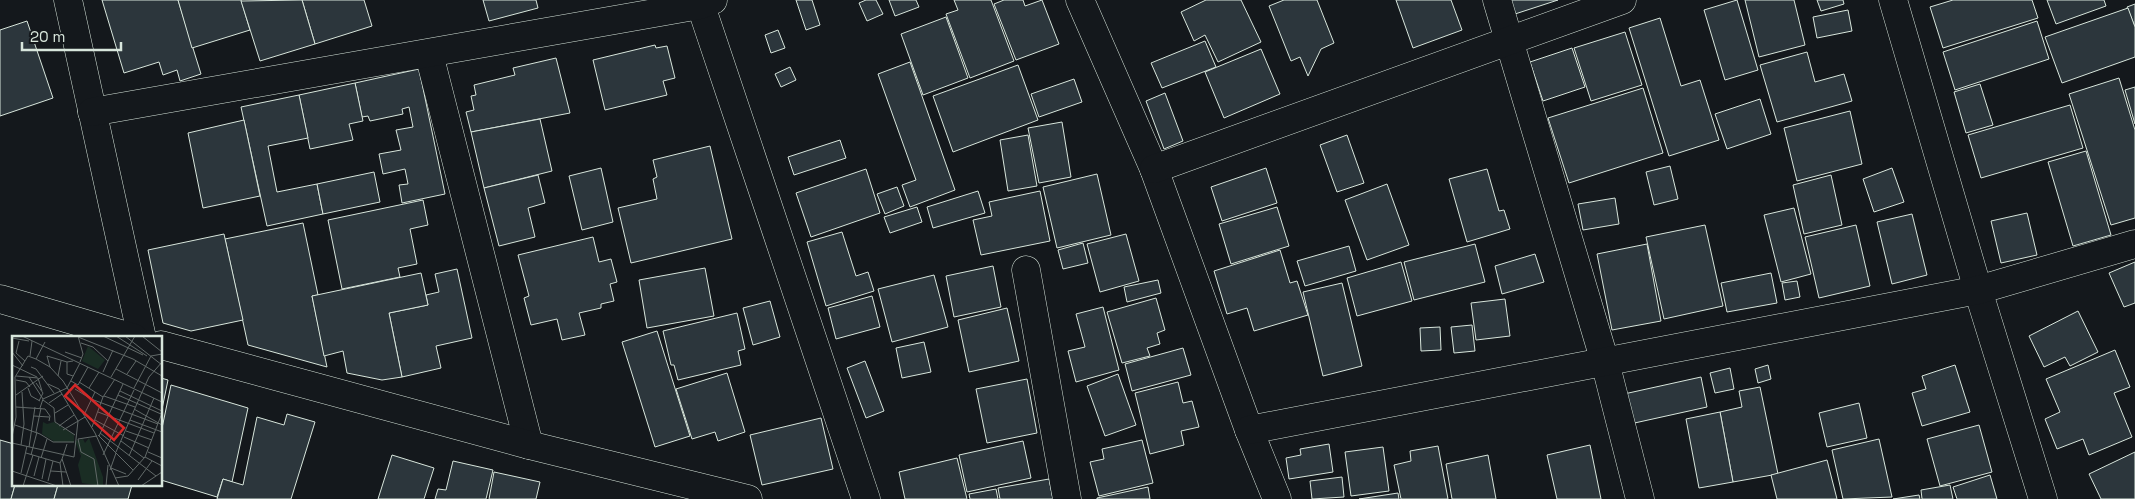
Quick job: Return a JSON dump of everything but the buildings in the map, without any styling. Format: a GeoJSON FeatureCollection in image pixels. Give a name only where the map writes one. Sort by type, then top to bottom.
{"type":"FeatureCollection","features":[{"type":"Feature","properties":{"kind":"street"},"geometry":{"type":"LineString","coordinates":[[68,0],[142,336]]}},
{"type":"Feature","properties":{"kind":"street"},"geometry":{"type":"LineString","coordinates":[[1080,0],[1154,169],[1249,430],[1277,499]]}},
{"type":"Feature","properties":{"kind":"street"},"geometry":{"type":"LineString","coordinates":[[1497,0],[1511,41],[1606,362],[1640,499]]}},
{"type":"Feature","properties":{"kind":"street"},"geometry":{"type":"LineString","coordinates":[[1154,169],[1622,0]]}},
{"type":"Feature","properties":{"kind":"street"},"geometry":{"type":"LineString","coordinates":[[1893,0],[1978,290],[2043,499]]}},
{"type":"Feature","properties":{"kind":"street"},"geometry":{"type":"LineString","coordinates":[[92,112],[429,54],[704,2],[866,499]]}},
{"type":"Feature","properties":{"kind":"street"},"geometry":{"type":"LineString","coordinates":[[429,54],[529,445]]}},
{"type":"Feature","properties":{"kind":"street"},"geometry":{"type":"LineString","coordinates":[[1249,430],[1978,290],[2135,244]]}},
{"type":"Feature","properties":{"kind":"street"},"geometry":{"type":"LineString","coordinates":[[1026,270],[1067,499]]}},
{"type":"Feature","properties":{"kind":"street"},"geometry":{"type":"LineString","coordinates":[[0,299],[127,336]]}},
{"type":"Feature","properties":{"kind":"street"},"geometry":{"type":"LineString","coordinates":[[162,345],[529,445],[748,499]]}}]}
